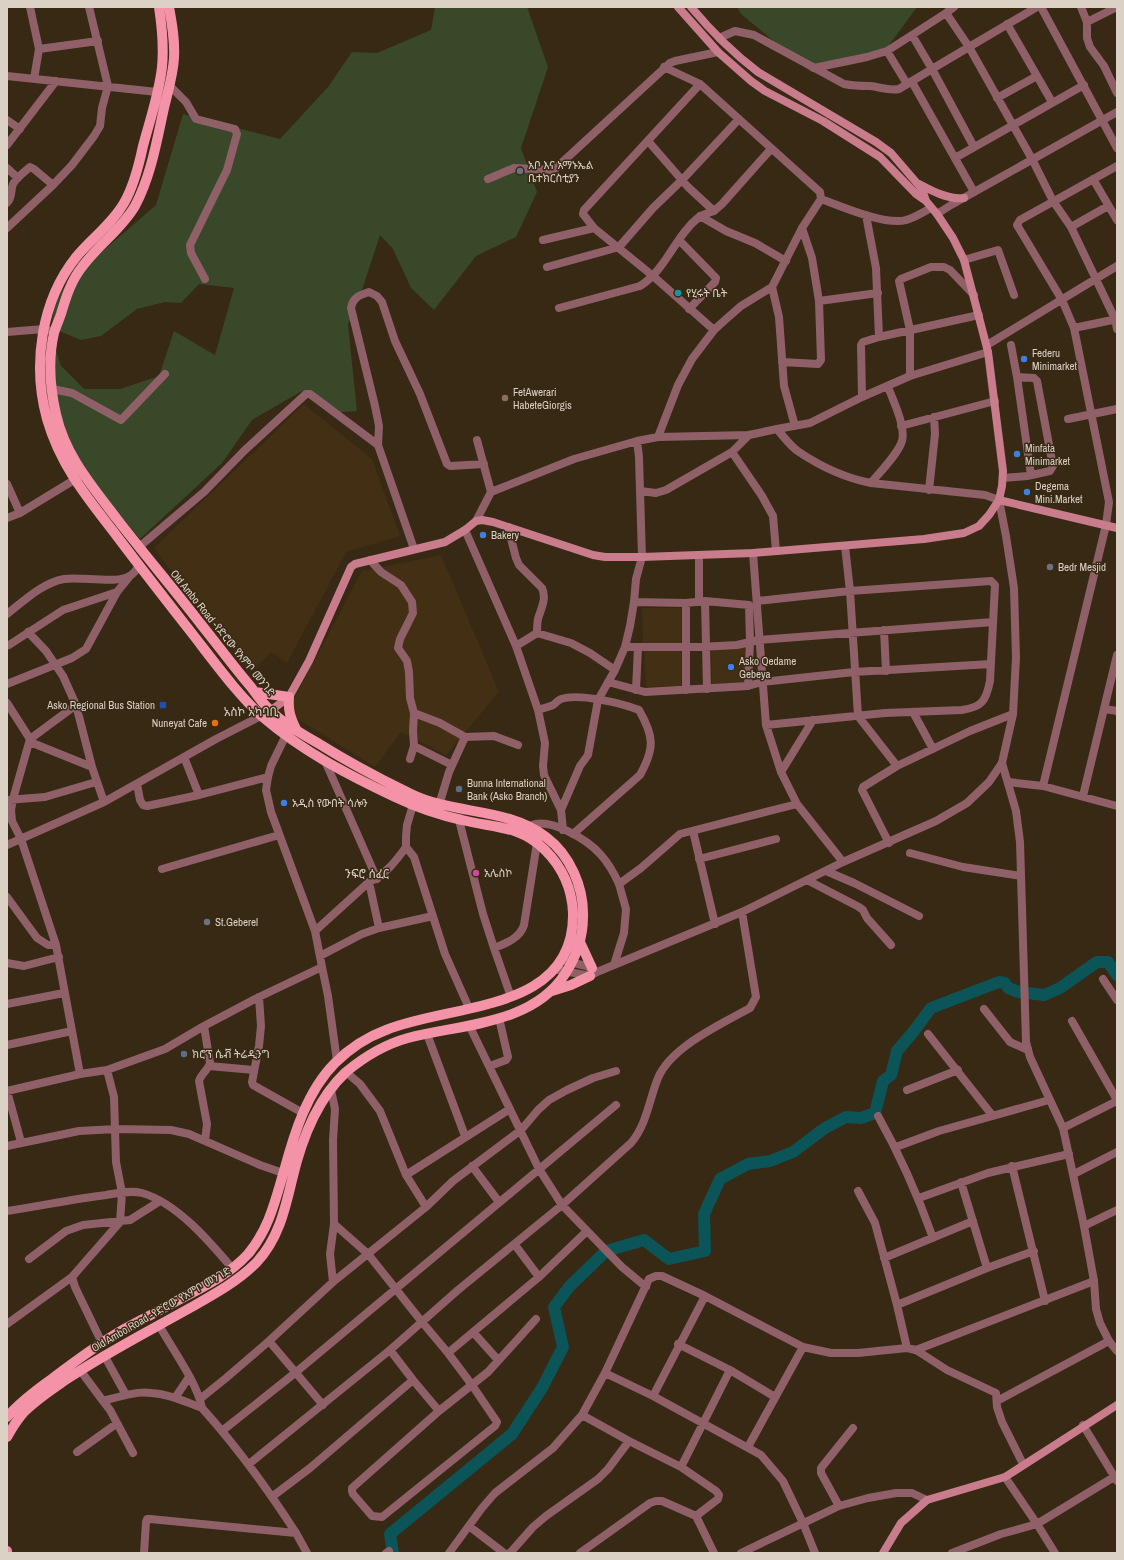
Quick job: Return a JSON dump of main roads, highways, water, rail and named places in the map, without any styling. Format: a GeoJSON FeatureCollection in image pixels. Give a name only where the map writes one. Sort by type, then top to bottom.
{"type":"FeatureCollection","features":[{"type":"Feature","properties":{"kind":"main road","name":"Old Ambo Road -የድሮው የአምቦ መንገድ"},"geometry":{"type":"LineString","coordinates":[[7,1417],[28,1397],[102,1343],[213,1281],[244,1259],[253,1248],[274,1209],[283,1173],[303,1113],[314,1092],[329,1069],[337,1061],[356,1046],[382,1031],[511,997],[530,988],[554,969],[562,960],[572,934],[573,913],[570,891],[559,867],[551,856],[537,843],[517,830],[459,820],[413,805],[370,786],[325,761],[261,716],[236,688],[139,566],[74,480],[53,440],[43,403],[39,368],[49,331],[52,301],[68,269],[76,257],[109,223],[124,203],[136,175],[162,70],[159,7]]}},
{"type":"Feature","properties":{"kind":"main road","name":"Old Ambo Road -የድሮው የአምቦ መንገድ"},"geometry":{"type":"LineString","coordinates":[[7,1437],[15,1424],[30,1407],[80,1370],[104,1355],[220,1291],[252,1268],[276,1236],[293,1176],[309,1127],[317,1109],[346,1072],[369,1056],[405,1038],[499,1018],[513,1014],[540,1000],[557,985],[569,967],[580,942],[583,924],[582,895],[575,876],[559,848],[548,838],[530,826],[511,819],[438,805],[419,798],[366,772],[298,732],[271,711],[139,547],[83,474],[75,461],[60,429],[52,389],[49,331],[71,284],[81,268],[127,219],[139,198],[153,155],[172,70],[174,42],[169,7]]}},
{"type":"Feature","properties":{"kind":"main road"},"geometry":{"type":"LineString","coordinates":[[678,7],[718,52],[751,81],[765,91],[824,121],[880,157],[916,194],[926,200]]}},
{"type":"Feature","properties":{"kind":"main road"},"geometry":{"type":"LineString","coordinates":[[261,716],[271,711],[289,697],[309,661],[352,567],[355,564],[445,542],[465,530],[476,521],[482,520],[493,522],[593,555],[605,557],[753,553],[924,539],[964,533],[979,526],[989,515],[999,500],[1003,478],[1001,448],[987,348],[964,260],[953,238],[926,200],[918,183],[891,153],[876,142],[793,94],[744,62],[717,36],[691,7]]}},
{"type":"Feature","properties":{"kind":"main road"},"geometry":{"type":"LineString","coordinates":[[788,103],[793,94]]}},
{"type":"Feature","properties":{"kind":"main road"},"geometry":{"type":"LineString","coordinates":[[918,183],[932,191],[957,199],[964,198]]}},
{"type":"Feature","properties":{"kind":"main road"},"geometry":{"type":"LineString","coordinates":[[999,500],[1117,528]]}},
{"type":"Feature","properties":{"kind":"main road"},"geometry":{"type":"LineString","coordinates":[[255,692],[289,697]]}},
{"type":"Feature","properties":{"kind":"main road"},"geometry":{"type":"LineString","coordinates":[[289,697],[289,715],[298,732]]}},
{"type":"Feature","properties":{"kind":"main road"},"geometry":{"type":"LineString","coordinates":[[550,992],[571,985],[593,972],[580,942]]}},
{"type":"Feature","properties":{"kind":"main road"},"geometry":{"type":"LineString","coordinates":[[883,1553],[901,1523],[927,1500],[1005,1477],[1023,1464],[1117,1405]]}},
{"type":"Feature","properties":{"kind":"waterway"},"geometry":{"type":"LineString","coordinates":[[393,1553],[390,1534],[512,1434],[542,1388],[563,1347],[554,1307],[569,1287],[606,1251],[644,1240],[669,1259],[705,1251],[704,1214],[720,1179],[748,1164],[770,1161],[793,1152],[825,1128],[846,1117],[861,1118],[875,1113],[883,1081],[891,1075],[897,1051],[931,1008],[999,982],[1005,983],[1008,988],[1019,992],[1044,995],[1060,988],[1097,962],[1108,962],[1117,975]]}},
{"type":"Feature","properties":{"kind":"place","name":"አቦ እና አማኑኤል ቤተክርስቲያን"},"geometry":{"type":"Point","coordinates":[520,171]}},
{"type":"Feature","properties":{"kind":"place","name":"የሂሩት ቤት"},"geometry":{"type":"Point","coordinates":[678,293]}},
{"type":"Feature","properties":{"kind":"place","name":"Federu Minimarket"},"geometry":{"type":"Point","coordinates":[1024,359]}},
{"type":"Feature","properties":{"kind":"place","name":"FetAwerari HabeteGiorgis"},"geometry":{"type":"Point","coordinates":[505,398]}},
{"type":"Feature","properties":{"kind":"place","name":"Minfata Minimarket"},"geometry":{"type":"Point","coordinates":[1017,454]}},
{"type":"Feature","properties":{"kind":"place","name":"Degema Mini.Market"},"geometry":{"type":"Point","coordinates":[1027,492]}},
{"type":"Feature","properties":{"kind":"place","name":"Bakery"},"geometry":{"type":"Point","coordinates":[483,535]}},
{"type":"Feature","properties":{"kind":"place","name":"Bedr Mesjid"},"geometry":{"type":"Point","coordinates":[1050,567]}},
{"type":"Feature","properties":{"kind":"place","name":"Asko Qedame Gebeya"},"geometry":{"type":"Point","coordinates":[731,667]}},
{"type":"Feature","properties":{"kind":"place","name":"Asko Regional Bus Station"},"geometry":{"type":"Point","coordinates":[163,705]}},
{"type":"Feature","properties":{"kind":"place","name":"Nuneyat Cafe"},"geometry":{"type":"Point","coordinates":[215,723]}},
{"type":"Feature","properties":{"kind":"place","name":"Bunna International Bank (Asko Branch)"},"geometry":{"type":"Point","coordinates":[459,789]}},
{"type":"Feature","properties":{"kind":"place","name":"አዲስ የውበት ሳሎን"},"geometry":{"type":"Point","coordinates":[284,803]}},
{"type":"Feature","properties":{"kind":"place","name":"አሌስኮ"},"geometry":{"type":"Point","coordinates":[476,873]}},
{"type":"Feature","properties":{"kind":"place","name":"St.Geberel"},"geometry":{"type":"Point","coordinates":[207,922]}},
{"type":"Feature","properties":{"kind":"place","name":"ክሮፕ ሴቭ ትሬዲንግ"},"geometry":{"type":"Point","coordinates":[184,1054]}},
{"type":"Feature","properties":{"kind":"district","name":"አስኮ አካባቢ"},"geometry":{"type":"Point","coordinates":[251,712]}},
{"type":"Feature","properties":{"kind":"district","name":"ንፍሮ ሰፈር"},"geometry":{"type":"Point","coordinates":[367,874]}}]}
